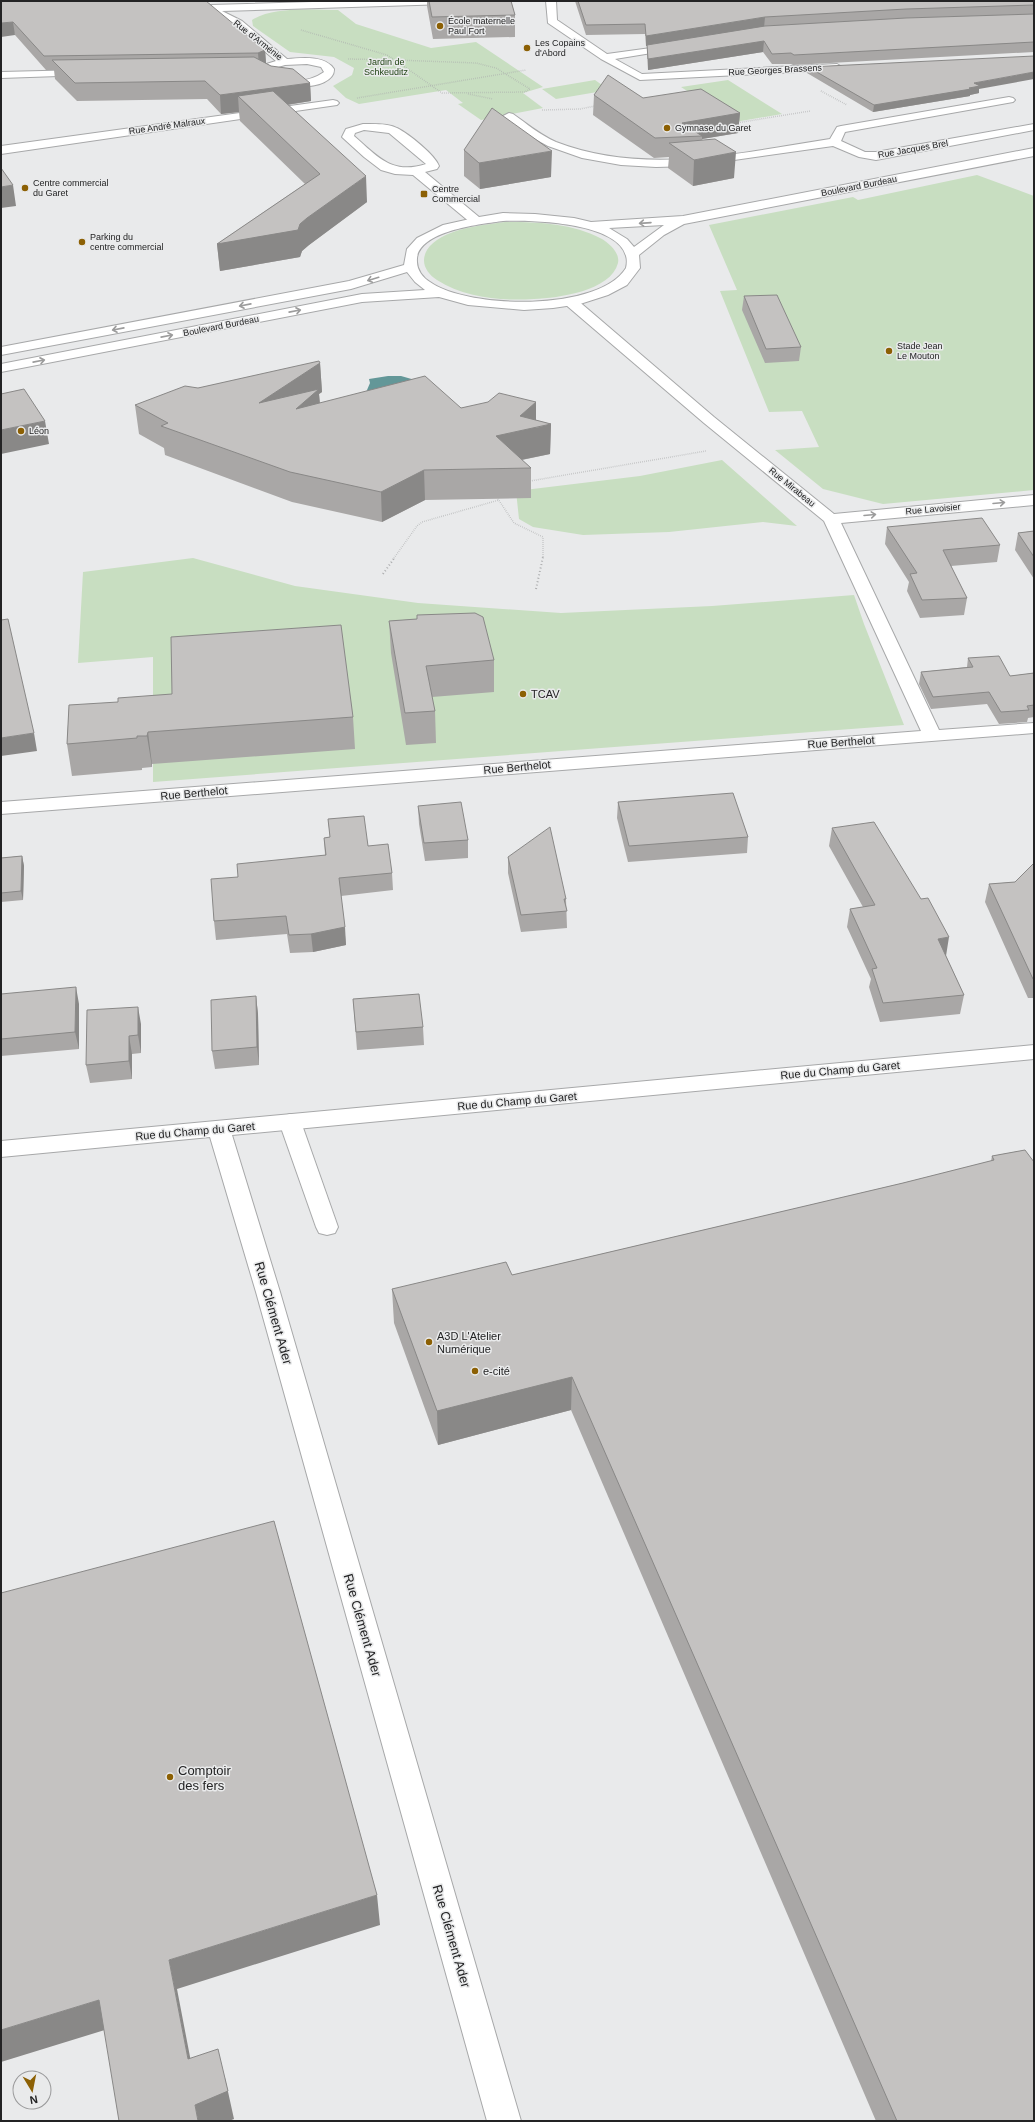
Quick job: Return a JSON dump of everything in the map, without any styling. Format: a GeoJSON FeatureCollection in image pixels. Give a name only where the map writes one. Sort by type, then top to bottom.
{"type":"FeatureCollection","features":[{"type":"Feature","properties":{"kind":"street","name":"Rue d'Arménie"},"geometry":{"type":"LineString","coordinates":[[190,1],[209,8],[238,23],[284,62]]}},
{"type":"Feature","properties":{"kind":"street"},"geometry":{"type":"LineString","coordinates":[[209,8],[334,2],[450,1]]}},
{"type":"Feature","properties":{"kind":"street","name":"Rue Georges Brassens"},"geometry":{"type":"LineString","coordinates":[[551,1],[552,21],[605,57],[640,77],[845,67]]}},
{"type":"Feature","properties":{"kind":"street"},"geometry":{"type":"LineString","coordinates":[[219,13],[274,6]]}},
{"type":"Feature","properties":{"kind":"street"},"geometry":{"type":"LineString","coordinates":[[238,23],[253,11],[274,6]]}},
{"type":"Feature","properties":{"kind":"street"},"geometry":{"type":"LineString","coordinates":[[605,57],[688,44]]}},
{"type":"Feature","properties":{"kind":"street"},"geometry":{"type":"LineString","coordinates":[[284,62],[312,62],[325,66],[329,69],[329,73],[326,77],[309,82],[288,84],[270,80],[257,71],[269,65],[284,62]]}},
{"type":"Feature","properties":{"kind":"street"},"geometry":{"type":"LineString","coordinates":[[1,75],[93,73]]}},
{"type":"Feature","properties":{"kind":"street"},"geometry":{"type":"LineString","coordinates":[[309,82],[337,106]]}},
{"type":"Feature","properties":{"kind":"street"},"geometry":{"type":"LineString","coordinates":[[509,116],[533,134],[552,144],[577,153],[618,160],[656,163],[706,160],[834,142],[841,129],[1009,100]]}},
{"type":"Feature","properties":{"kind":"street","name":"Rue André Malraux"},"geometry":{"type":"LineString","coordinates":[[1,150],[337,106]]}},
{"type":"Feature","properties":{"kind":"street"},"geometry":{"type":"LineString","coordinates":[[352,118],[362,127]]}},
{"type":"Feature","properties":{"kind":"street"},"geometry":{"type":"LineString","coordinates":[[362,127],[377,127],[393,130],[431,160],[433,166],[417,172],[398,173],[387,170],[348,136],[350,132],[362,127]]}},
{"type":"Feature","properties":{"kind":"street","name":"Rue Jacques Brel"},"geometry":{"type":"LineString","coordinates":[[834,142],[863,155],[876,156],[1034,127]]}},
{"type":"Feature","properties":{"kind":"street","name":"Boulevard Burdeau"},"geometry":{"type":"LineString","coordinates":[[587,225],[683,220],[1034,152]]}},
{"type":"Feature","properties":{"kind":"street"},"geometry":{"type":"LineString","coordinates":[[417,172],[475,220]]}},
{"type":"Feature","properties":{"kind":"street"},"geometry":{"type":"LineString","coordinates":[[532,216],[561,219],[587,225],[608,232],[624,242],[633,254],[633,268],[622,282],[601,294],[571,302],[537,306],[503,306],[470,301],[442,293],[426,286],[416,277],[410,267],[410,256],[417,244],[431,234],[451,226],[475,220],[532,216]]}},
{"type":"Feature","properties":{"kind":"street","name":"Boulevard Burdeau"},"geometry":{"type":"LineString","coordinates":[[633,254],[660,232],[683,220]]}},
{"type":"Feature","properties":{"kind":"street","name":"Boulevard Burdeau"},"geometry":{"type":"LineString","coordinates":[[1,351],[351,285],[410,267]]}},
{"type":"Feature","properties":{"kind":"street","name":"Boulevard Burdeau"},"geometry":{"type":"LineString","coordinates":[[1,368],[362,298],[442,293]]}},
{"type":"Feature","properties":{"kind":"street","name":"Rue Mirabeau"},"geometry":{"type":"LineString","coordinates":[[571,302],[831,519],[932,735]]}},
{"type":"Feature","properties":{"kind":"street","name":"Rue Lavoisier"},"geometry":{"type":"LineString","coordinates":[[831,519],[1034,500]]}},
{"type":"Feature","properties":{"kind":"street","name":"Rue Berthelot"},"geometry":{"type":"LineString","coordinates":[[1,808],[1034,728]]}},
{"type":"Feature","properties":{"kind":"street","name":"Rue du Champ du Garet"},"geometry":{"type":"LineString","coordinates":[[1,1149],[1034,1052]]}},
{"type":"Feature","properties":{"kind":"street","name":"Rue Clément Ader"},"geometry":{"type":"LineString","coordinates":[[219,1129],[272,1308],[504,2121]]}},
{"type":"Feature","properties":{"kind":"lane"},"geometry":{"type":"LineString","coordinates":[[290,1122],[327,1227]]}},
{"type":"Feature","properties":{"kind":"path"},"geometry":{"type":"LineString","coordinates":[[296,28],[387,55],[396,60],[442,93],[525,92],[530,89],[496,68],[476,63],[396,60],[344,59]]}},
{"type":"Feature","properties":{"kind":"path"},"geometry":{"type":"LineString","coordinates":[[337,106],[432,86],[526,70]]}},
{"type":"Feature","properties":{"kind":"path"},"geometry":{"type":"LineString","coordinates":[[464,93],[495,100]]}},
{"type":"Feature","properties":{"kind":"path"},"geometry":{"type":"LineString","coordinates":[[542,110],[580,109],[595,106]]}},
{"type":"Feature","properties":{"kind":"path"},"geometry":{"type":"LineString","coordinates":[[731,124],[810,111]]}},
{"type":"Feature","properties":{"kind":"path"},"geometry":{"type":"LineString","coordinates":[[530,481],[662,460],[740,444]]}},
{"type":"Feature","properties":{"kind":"path"},"geometry":{"type":"LineString","coordinates":[[495,494],[514,523],[543,537],[544,552],[536,589]]}},
{"type":"Feature","properties":{"kind":"path"},"geometry":{"type":"LineString","coordinates":[[383,574],[417,526],[422,522],[499,500]]}},
{"type":"Feature","properties":{"kind":"green space","name":"Jardin de Schkeuditz"},"geometry":{"type":"Polygon","coordinates":[[[305,9],[338,10],[356,24],[431,48],[476,42],[543,87],[523,93],[543,108],[481,120],[458,104],[463,103],[446,90],[359,104],[346,98],[333,86],[352,75],[354,68],[334,57],[290,52],[253,26],[252,20],[271,13],[282,11],[305,9]]]}},
{"type":"Feature","properties":{"kind":"green space"},"geometry":{"type":"Polygon","coordinates":[[[595,80],[609,90],[556,99],[542,89],[595,80]]]}},
{"type":"Feature","properties":{"kind":"green space"},"geometry":{"type":"Polygon","coordinates":[[[728,80],[782,114],[735,122],[681,87],[728,80]]]}},
{"type":"Feature","properties":{"kind":"green space","name":"Stade Jean Le Mouton"},"geometry":{"type":"Polygon","coordinates":[[[977,175],[1034,196],[1034,490],[883,504],[823,489],[775,450],[819,447],[802,411],[769,412],[720,291],[737,290],[709,225],[853,197],[858,200],[977,175]]]}},
{"type":"Feature","properties":{"kind":"green space"},"geometry":{"type":"Polygon","coordinates":[[[505,222],[555,224],[591,234],[602,239],[611,246],[616,252],[618,263],[613,273],[595,286],[569,295],[534,299],[496,299],[459,291],[437,280],[427,271],[424,263],[425,254],[433,243],[441,237],[462,229],[505,222]]]}},
{"type":"Feature","properties":{"kind":"green space"},"geometry":{"type":"Polygon","coordinates":[[[722,460],[797,526],[763,522],[669,532],[583,535],[533,527],[519,519],[516,491],[640,476],[722,460]]]}},
{"type":"Feature","properties":{"kind":"green space","name":"TCAV"},"geometry":{"type":"Polygon","coordinates":[[[193,558],[295,586],[418,603],[561,613],[712,606],[854,595],[904,725],[153,782],[153,657],[78,663],[83,572],[193,558]]]}},
{"type":"Feature","properties":{"kind":"water"},"geometry":{"type":"Polygon","coordinates":[[[388,376],[401,376],[415,380],[364,397],[370,383],[369,379],[388,376]]]}},
{"type":"Feature","properties":{"kind":"building"},"geometry":{"type":"Polygon","coordinates":[[[1,1],[206,1],[265,50],[258,53],[44,56],[13,22],[1,23],[1,1]]]}},
{"type":"Feature","properties":{"kind":"building"},"geometry":{"type":"Polygon","coordinates":[[[429,1],[511,1],[515,15],[432,17],[429,1]]]}},
{"type":"Feature","properties":{"kind":"building"},"geometry":{"type":"Polygon","coordinates":[[[578,1],[1034,1],[1034,5],[906,9],[765,17],[646,36],[645,24],[586,25],[578,1]]]}},
{"type":"Feature","properties":{"kind":"building"},"geometry":{"type":"Polygon","coordinates":[[[1034,14],[1034,42],[794,55],[791,53],[772,54],[764,41],[648,59],[647,45],[765,26],[906,18],[1034,14]]]}},
{"type":"Feature","properties":{"kind":"building"},"geometry":{"type":"Polygon","coordinates":[[[1034,56],[1034,72],[974,83],[980,86],[969,88],[971,89],[874,105],[808,67],[1034,56]]]}},
{"type":"Feature","properties":{"kind":"building"},"geometry":{"type":"Polygon","coordinates":[[[254,57],[271,66],[293,69],[310,83],[220,95],[205,81],[75,83],[52,60],[254,57]]]}},
{"type":"Feature","properties":{"kind":"building"},"geometry":{"type":"Polygon","coordinates":[[[608,75],[643,98],[701,89],[740,113],[682,123],[702,136],[655,138],[594,95],[608,75]]]}},
{"type":"Feature","properties":{"kind":"building"},"geometry":{"type":"Polygon","coordinates":[[[273,91],[366,176],[307,218],[300,224],[298,230],[217,244],[320,174],[238,96],[273,91]]]}},
{"type":"Feature","properties":{"kind":"building"},"geometry":{"type":"Polygon","coordinates":[[[492,108],[552,151],[479,163],[464,150],[492,108]]]}},
{"type":"Feature","properties":{"kind":"building"},"geometry":{"type":"Polygon","coordinates":[[[715,139],[736,152],[694,160],[669,143],[715,139]]]}},
{"type":"Feature","properties":{"kind":"building"},"geometry":{"type":"Polygon","coordinates":[[[1,168],[13,185],[1,187],[1,168]]]}},
{"type":"Feature","properties":{"kind":"building"},"geometry":{"type":"Polygon","coordinates":[[[777,295],[801,347],[766,349],[744,296],[777,295]]]}},
{"type":"Feature","properties":{"kind":"building"},"geometry":{"type":"Polygon","coordinates":[[[319,361],[320,363],[259,403],[319,389],[296,409],[425,376],[461,408],[488,402],[499,393],[536,402],[520,416],[551,424],[496,436],[531,468],[424,470],[381,492],[290,472],[161,426],[168,423],[135,405],[185,386],[198,388],[319,361]]]}},
{"type":"Feature","properties":{"kind":"building"},"geometry":{"type":"Polygon","coordinates":[[[24,389],[45,421],[1,430],[1,394],[24,389]]]}},
{"type":"Feature","properties":{"kind":"building"},"geometry":{"type":"Polygon","coordinates":[[[982,518],[1000,545],[943,550],[967,598],[922,600],[910,574],[917,573],[887,527],[982,518]]]}},
{"type":"Feature","properties":{"kind":"building"},"geometry":{"type":"Polygon","coordinates":[[[1034,531],[1034,557],[1018,533],[1034,531]]]}},
{"type":"Feature","properties":{"kind":"building"},"geometry":{"type":"Polygon","coordinates":[[[475,613],[483,617],[494,660],[426,666],[435,711],[405,713],[389,621],[417,619],[417,615],[475,613]]]}},
{"type":"Feature","properties":{"kind":"building"},"geometry":{"type":"Polygon","coordinates":[[[8,619],[34,733],[1,738],[1,620],[8,619]]]}},
{"type":"Feature","properties":{"kind":"building"},"geometry":{"type":"Polygon","coordinates":[[[341,625],[353,717],[148,732],[147,736],[137,736],[137,738],[67,744],[69,705],[118,702],[118,698],[172,694],[171,637],[341,625]]]}},
{"type":"Feature","properties":{"kind":"building"},"geometry":{"type":"Polygon","coordinates":[[[999,656],[1010,676],[1034,673],[1034,705],[1027,706],[1029,710],[1001,712],[989,692],[933,697],[921,672],[973,667],[968,658],[999,656]]]}},
{"type":"Feature","properties":{"kind":"building"},"geometry":{"type":"Polygon","coordinates":[[[733,793],[748,837],[629,846],[618,802],[733,793]]]}},
{"type":"Feature","properties":{"kind":"building"},"geometry":{"type":"Polygon","coordinates":[[[461,802],[468,840],[424,843],[418,806],[461,802]]]}},
{"type":"Feature","properties":{"kind":"building"},"geometry":{"type":"Polygon","coordinates":[[[364,816],[368,846],[388,844],[392,873],[339,878],[345,927],[311,934],[289,935],[286,916],[214,921],[211,879],[238,877],[237,864],[326,855],[324,838],[330,837],[328,819],[364,816]]]}},
{"type":"Feature","properties":{"kind":"building"},"geometry":{"type":"Polygon","coordinates":[[[874,822],[921,899],[928,898],[949,937],[938,939],[964,995],[883,1003],[872,969],[877,968],[850,909],[875,905],[832,828],[874,822]]]}},
{"type":"Feature","properties":{"kind":"building"},"geometry":{"type":"Polygon","coordinates":[[[550,827],[566,899],[564,899],[567,911],[521,915],[508,857],[550,827]]]}},
{"type":"Feature","properties":{"kind":"building"},"geometry":{"type":"Polygon","coordinates":[[[22,856],[21,891],[1,893],[1,858],[22,856]]]}},
{"type":"Feature","properties":{"kind":"building"},"geometry":{"type":"Polygon","coordinates":[[[1034,863],[1033,979],[989,884],[1015,882],[1034,863]]]}},
{"type":"Feature","properties":{"kind":"building"},"geometry":{"type":"Polygon","coordinates":[[[76,987],[75,1032],[1,1039],[1,994],[76,987]]]}},
{"type":"Feature","properties":{"kind":"building"},"geometry":{"type":"Polygon","coordinates":[[[419,994],[423,1027],[356,1032],[353,999],[419,994]]]}},
{"type":"Feature","properties":{"kind":"building"},"geometry":{"type":"Polygon","coordinates":[[[256,996],[257,1047],[212,1051],[211,1000],[256,996]]]}},
{"type":"Feature","properties":{"kind":"building"},"geometry":{"type":"Polygon","coordinates":[[[138,1007],[138,1035],[129,1036],[129,1061],[86,1065],[87,1010],[138,1007]]]}},
{"type":"Feature","properties":{"kind":"building"},"geometry":{"type":"Polygon","coordinates":[[[1025,1150],[1034,1162],[1034,2121],[897,2121],[572,1377],[437,1411],[392,1289],[506,1262],[512,1275],[903,1183],[994,1160],[992,1156],[1025,1150]]]}},
{"type":"Feature","properties":{"kind":"building","name":"Comptoir des fers"},"geometry":{"type":"Polygon","coordinates":[[[274,1521],[377,1895],[169,1960],[188,2059],[218,2049],[228,2091],[195,2105],[198,2121],[119,2121],[99,2000],[1,2030],[1,1593],[274,1521]]]}},
{"type":"Feature","properties":{"kind":"place","name":"École maternelle Paul Fort"},"geometry":{"type":"Point","coordinates":[440,26]}},
{"type":"Feature","properties":{"kind":"place","name":"Les Copains d'Abord"},"geometry":{"type":"Point","coordinates":[527,48]}},
{"type":"Feature","properties":{"kind":"place","name":"Gymnase du Garet"},"geometry":{"type":"Point","coordinates":[667,128]}},
{"type":"Feature","properties":{"kind":"place","name":"Centre commercial du Garet"},"geometry":{"type":"Point","coordinates":[25,188]}},
{"type":"Feature","properties":{"kind":"place","name":"Centre Commercial"},"geometry":{"type":"Point","coordinates":[424,194]}},
{"type":"Feature","properties":{"kind":"place","name":"Parking du centre commercial"},"geometry":{"type":"Point","coordinates":[82,242]}},
{"type":"Feature","properties":{"kind":"place","name":"Stade Jean Le Mouton"},"geometry":{"type":"Point","coordinates":[889,351]}},
{"type":"Feature","properties":{"kind":"place","name":"Léon"},"geometry":{"type":"Point","coordinates":[21,431]}},
{"type":"Feature","properties":{"kind":"place","name":"TCAV"},"geometry":{"type":"Point","coordinates":[523,694]}},
{"type":"Feature","properties":{"kind":"place","name":"A3D L'Atelier Numérique"},"geometry":{"type":"Point","coordinates":[429,1342]}},
{"type":"Feature","properties":{"kind":"place","name":"e-cité"},"geometry":{"type":"Point","coordinates":[475,1371]}},
{"type":"Feature","properties":{"kind":"place","name":"Comptoir des fers"},"geometry":{"type":"Point","coordinates":[170,1777]}}]}
